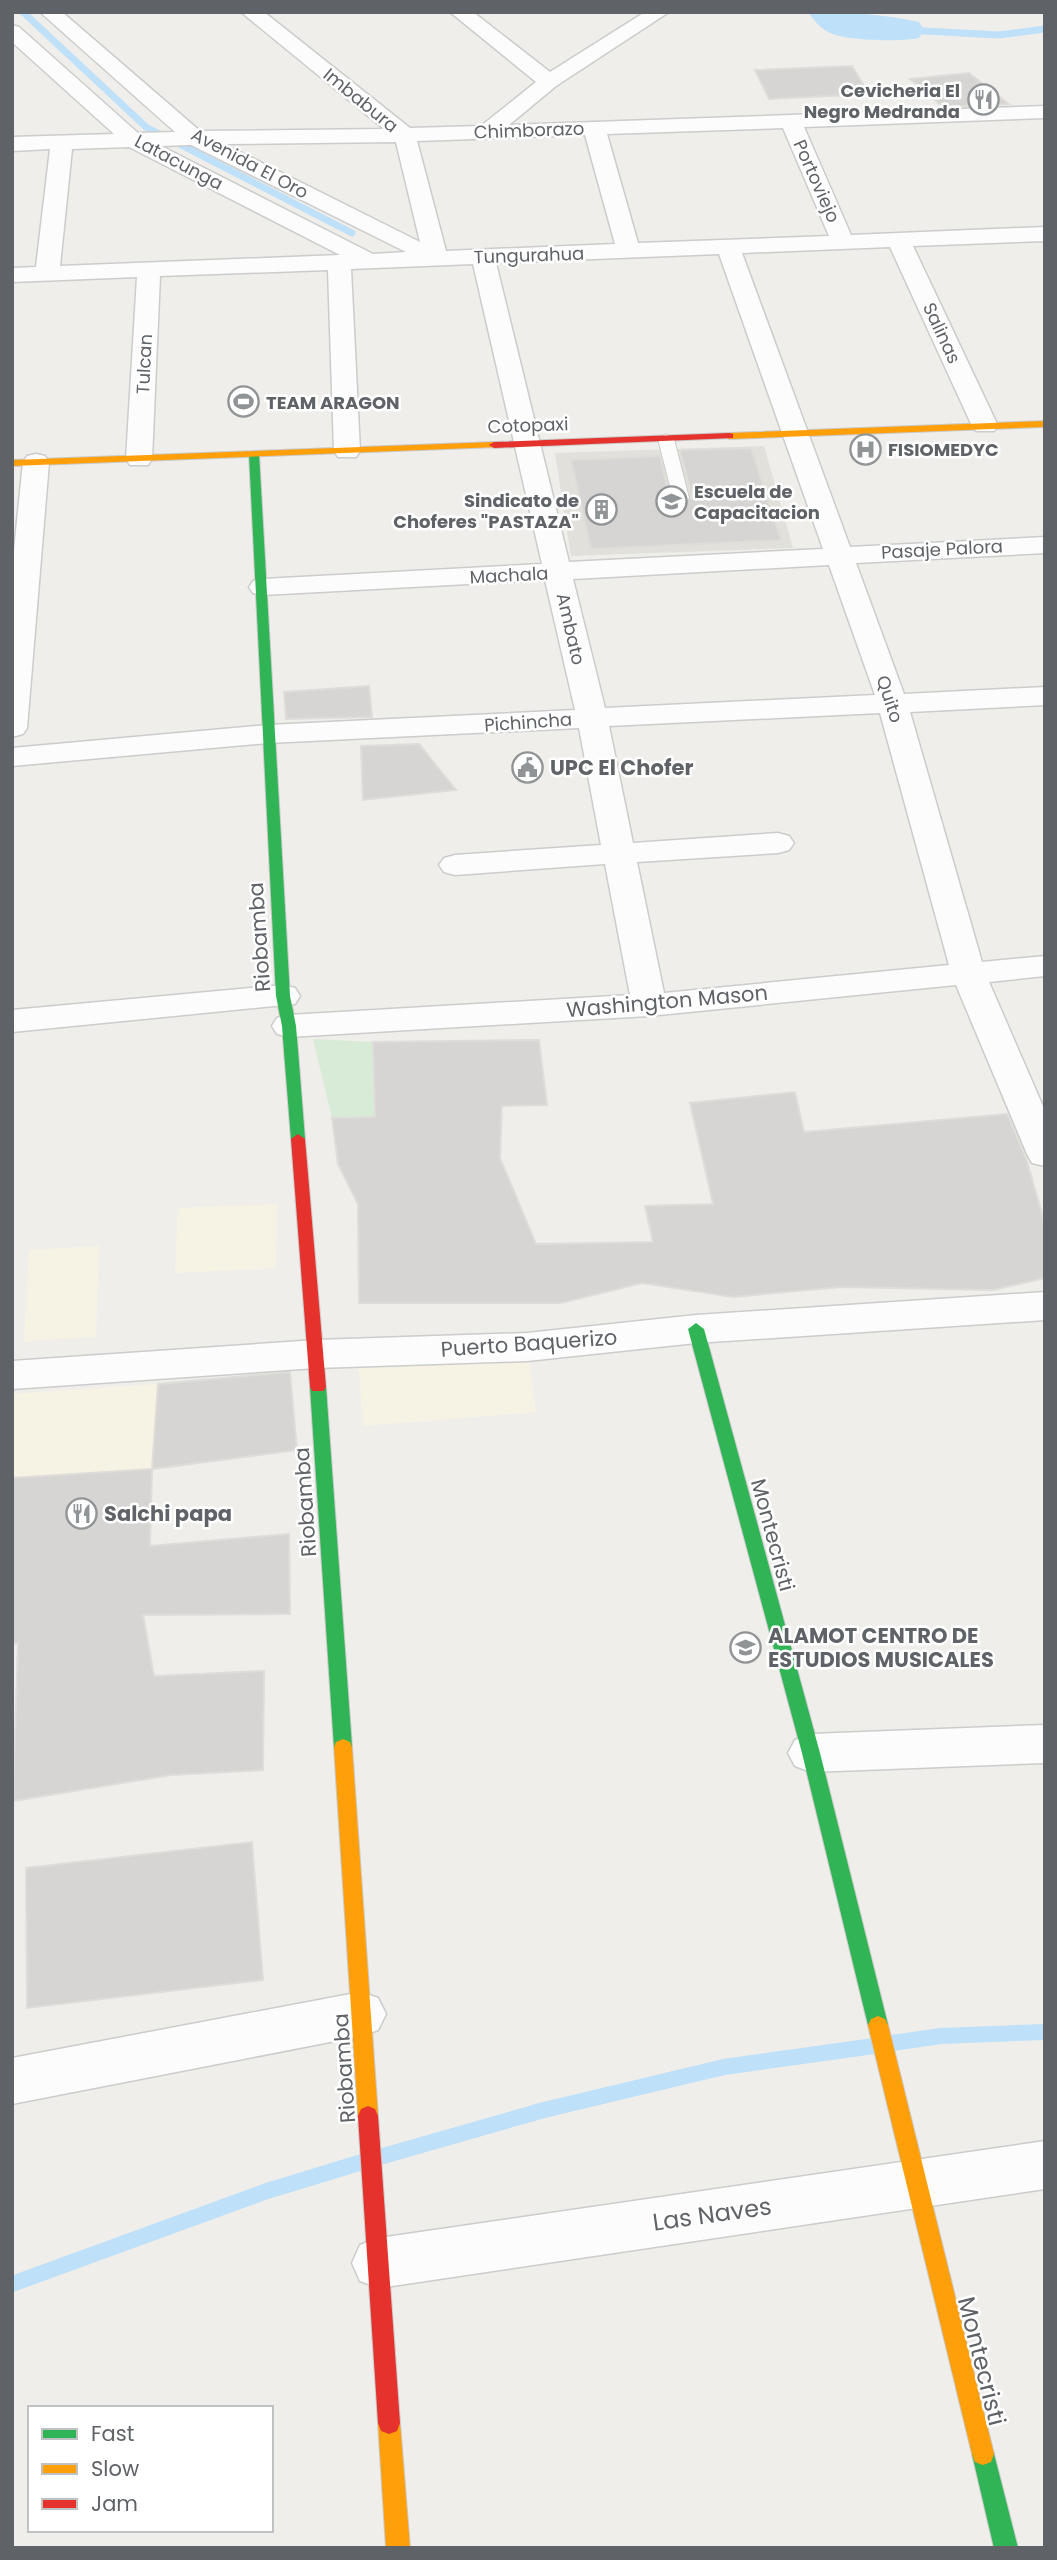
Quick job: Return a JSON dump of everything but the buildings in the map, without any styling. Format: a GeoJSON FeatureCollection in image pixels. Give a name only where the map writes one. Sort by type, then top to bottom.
{"type":"FeatureCollection","features":[{"type":"Feature","properties":{"kind":"street","name":"Avenida El Oro"},"geometry":{"type":"LineString","coordinates":[[50,12],[190,138],[436,258]]}},
{"type":"Feature","properties":{"kind":"street","name":"Imbabura"},"geometry":{"type":"LineString","coordinates":[[251,12],[405,135],[436,258]]}},
{"type":"Feature","properties":{"kind":"street"},"geometry":{"type":"LineString","coordinates":[[460,12],[549,82]]}},
{"type":"Feature","properties":{"kind":"street"},"geometry":{"type":"LineString","coordinates":[[487,132],[549,82],[659,12]]}},
{"type":"Feature","properties":{"kind":"street","name":"Latacunga"},"geometry":{"type":"LineString","coordinates":[[12,31],[139,140],[369,261]]}},
{"type":"Feature","properties":{"kind":"street"},"geometry":{"type":"LineString","coordinates":[[12,63],[47,61]]}},
{"type":"Feature","properties":{"kind":"street","name":"Chimborazo"},"geometry":{"type":"LineString","coordinates":[[12,144],[405,135],[1045,112]]}},
{"type":"Feature","properties":{"kind":"street","name":"Portoviejo"},"geometry":{"type":"LineString","coordinates":[[791,121],[844,242]]}},
{"type":"Feature","properties":{"kind":"street"},"geometry":{"type":"LineString","coordinates":[[594,127],[629,251]]}},
{"type":"Feature","properties":{"kind":"street"},"geometry":{"type":"LineString","coordinates":[[47,273],[62,142]]}},
{"type":"Feature","properties":{"kind":"street","name":"Tungurahua"},"geometry":{"type":"LineString","coordinates":[[12,275],[436,258],[484,261],[629,251],[730,251],[844,242],[901,244],[1045,234]]}},
{"type":"Feature","properties":{"kind":"street","name":"Salinas"},"geometry":{"type":"LineString","coordinates":[[901,244],[985,426]]}},
{"type":"Feature","properties":{"kind":"street","name":"Quito"},"geometry":{"type":"LineString","coordinates":[[730,251],[892,702],[968,973],[1045,1154]]}},
{"type":"Feature","properties":{"kind":"street"},"geometry":{"type":"LineString","coordinates":[[339,261],[347,451]]}},
{"type":"Feature","properties":{"kind":"street","name":"Ambato"},"geometry":{"type":"LineString","coordinates":[[484,261],[592,718],[649,1004]]}},
{"type":"Feature","properties":{"kind":"street","name":"Tulcan"},"geometry":{"type":"LineString","coordinates":[[139,458],[149,269]]}},
{"type":"Feature","properties":{"kind":"street","name":"Cotopaxi"},"geometry":{"type":"LineString","coordinates":[[24,463],[1045,424]]}},
{"type":"Feature","properties":{"kind":"street","name":"Riobamba"},"geometry":{"type":"LineString","coordinates":[[254,454],[286,1011],[316,1354],[398,2548]]}},
{"type":"Feature","properties":{"kind":"street"},"geometry":{"type":"LineString","coordinates":[[12,728],[24,463]]}},
{"type":"Feature","properties":{"kind":"street","name":"Pasaje Palora"},"geometry":{"type":"LineString","coordinates":[[839,554],[1045,545]]}},
{"type":"Feature","properties":{"kind":"street","name":"Machala"},"geometry":{"type":"LineString","coordinates":[[263,587],[558,573],[839,554]]}},
{"type":"Feature","properties":{"kind":"street","name":"Pichincha"},"geometry":{"type":"LineString","coordinates":[[12,757],[268,734],[1045,696]]}},
{"type":"Feature","properties":{"kind":"street"},"geometry":{"type":"LineString","coordinates":[[455,865],[778,843]]}},
{"type":"Feature","properties":{"kind":"street","name":"Washington Mason"},"geometry":{"type":"LineString","coordinates":[[12,1021],[286,1011],[649,1004],[1045,966]]}},
{"type":"Feature","properties":{"kind":"street","name":"Puerto Baquerizo"},"geometry":{"type":"LineString","coordinates":[[12,1375],[316,1354],[527,1347],[696,1329],[1045,1306]]}},
{"type":"Feature","properties":{"kind":"street","name":"Montecristi"},"geometry":{"type":"LineString","coordinates":[[696,1329],[811,1753],[1006,2548]]}},
{"type":"Feature","properties":{"kind":"street"},"geometry":{"type":"LineString","coordinates":[[811,1753],[1045,1744]]}},
{"type":"Feature","properties":{"kind":"street"},"geometry":{"type":"LineString","coordinates":[[12,2081],[361,2014]]}},
{"type":"Feature","properties":{"kind":"street","name":"Las Naves"},"geometry":{"type":"LineString","coordinates":[[379,2263],[1045,2165]]}},
{"type":"Feature","properties":{"kind":"lane"},"geometry":{"type":"LineString","coordinates":[[666,439],[681,498]]}},
{"type":"Feature","properties":{"kind":"shaded area","name":"Escuela de Capacitacion"},"geometry":{"type":"Polygon","coordinates":[[[764,446],[793,548],[571,556],[555,453],[764,446]]]}},
{"type":"Feature","properties":{"kind":"shaded area"},"geometry":{"type":"Polygon","coordinates":[[[277,1204],[276,1268],[175,1273],[178,1208],[277,1204]]]}},
{"type":"Feature","properties":{"kind":"shaded area"},"geometry":{"type":"Polygon","coordinates":[[[99,1246],[96,1337],[24,1341],[29,1250],[99,1246]]]}},
{"type":"Feature","properties":{"kind":"shaded area"},"geometry":{"type":"Polygon","coordinates":[[[527,1347],[536,1412],[363,1426],[358,1359],[527,1347]]]}},
{"type":"Feature","properties":{"kind":"shaded area"},"geometry":{"type":"Polygon","coordinates":[[[158,1384],[152,1469],[12,1478],[12,1394],[158,1384]]]}},
{"type":"Feature","properties":{"kind":"green space"},"geometry":{"type":"Polygon","coordinates":[[[313,1039],[373,1042],[376,1117],[332,1118],[313,1039]]]}},
{"type":"Feature","properties":{"kind":"waterway"},"geometry":{"type":"LineString","coordinates":[[23,12],[146,127],[352,233]]}},
{"type":"Feature","properties":{"kind":"waterway"},"geometry":{"type":"LineString","coordinates":[[825,12],[841,25],[906,30]]}},
{"type":"Feature","properties":{"kind":"waterway"},"geometry":{"type":"LineString","coordinates":[[906,30],[999,35],[1045,29]]}},
{"type":"Feature","properties":{"kind":"waterway"},"geometry":{"type":"LineString","coordinates":[[892,2043],[941,2036],[1045,2032]]}},
{"type":"Feature","properties":{"kind":"waterway"},"geometry":{"type":"LineString","coordinates":[[383,2156],[544,2110],[724,2067],[874,2046]]}},
{"type":"Feature","properties":{"kind":"waterway"},"geometry":{"type":"LineString","coordinates":[[12,2284],[267,2191],[359,2163]]}},
{"type":"Feature","properties":{"kind":"traffic: fast"},"geometry":{"type":"LineString","coordinates":[[254,454],[283,996],[289,1026],[298,1139]]}},
{"type":"Feature","properties":{"kind":"traffic: fast"},"geometry":{"type":"LineString","coordinates":[[696,1329],[811,1753],[878,2025]]}},
{"type":"Feature","properties":{"kind":"traffic: fast"},"geometry":{"type":"LineString","coordinates":[[318,1387],[343,1747]]}},
{"type":"Feature","properties":{"kind":"traffic: fast"},"geometry":{"type":"LineString","coordinates":[[983,2454],[1006,2548]]}},
{"type":"Feature","properties":{"kind":"traffic: slow"},"geometry":{"type":"LineString","coordinates":[[729,436],[1045,424]]}},
{"type":"Feature","properties":{"kind":"traffic: slow"},"geometry":{"type":"LineString","coordinates":[[12,463],[494,445]]}},
{"type":"Feature","properties":{"kind":"traffic: slow"},"geometry":{"type":"LineString","coordinates":[[343,1747],[368,2116]]}},
{"type":"Feature","properties":{"kind":"traffic: slow"},"geometry":{"type":"LineString","coordinates":[[878,2025],[983,2454]]}},
{"type":"Feature","properties":{"kind":"traffic: slow"},"geometry":{"type":"LineString","coordinates":[[389,2423],[398,2548]]}},
{"type":"Feature","properties":{"kind":"traffic: jam"},"geometry":{"type":"LineString","coordinates":[[494,445],[729,436]]}},
{"type":"Feature","properties":{"kind":"traffic: jam"},"geometry":{"type":"LineString","coordinates":[[298,1139],[318,1387]]}},
{"type":"Feature","properties":{"kind":"traffic: jam"},"geometry":{"type":"LineString","coordinates":[[368,2116],[389,2423]]}},
{"type":"Feature","properties":{"kind":"place","name":"Cevicheria El Negro Medranda"},"geometry":{"type":"Point","coordinates":[983,100]}},
{"type":"Feature","properties":{"kind":"place","name":"TEAM ARAGON"},"geometry":{"type":"Point","coordinates":[243,402]}},
{"type":"Feature","properties":{"kind":"place","name":"FISIOMEDYC"},"geometry":{"type":"Point","coordinates":[865,449]}},
{"type":"Feature","properties":{"kind":"place","name":"Escuela de Capacitacion"},"geometry":{"type":"Point","coordinates":[671,501]}},
{"type":"Feature","properties":{"kind":"place","name":"Sindicato de Choferes \"PASTAZA\""},"geometry":{"type":"Point","coordinates":[602,510]}},
{"type":"Feature","properties":{"kind":"place","name":"UPC El Chofer"},"geometry":{"type":"Point","coordinates":[527,767]}},
{"type":"Feature","properties":{"kind":"place","name":"Salchi papa"},"geometry":{"type":"Point","coordinates":[81,1513]}},
{"type":"Feature","properties":{"kind":"place","name":"ALAMOT CENTRO DE ESTUDIOS MUSICALES"},"geometry":{"type":"Point","coordinates":[745,1647]}}]}
